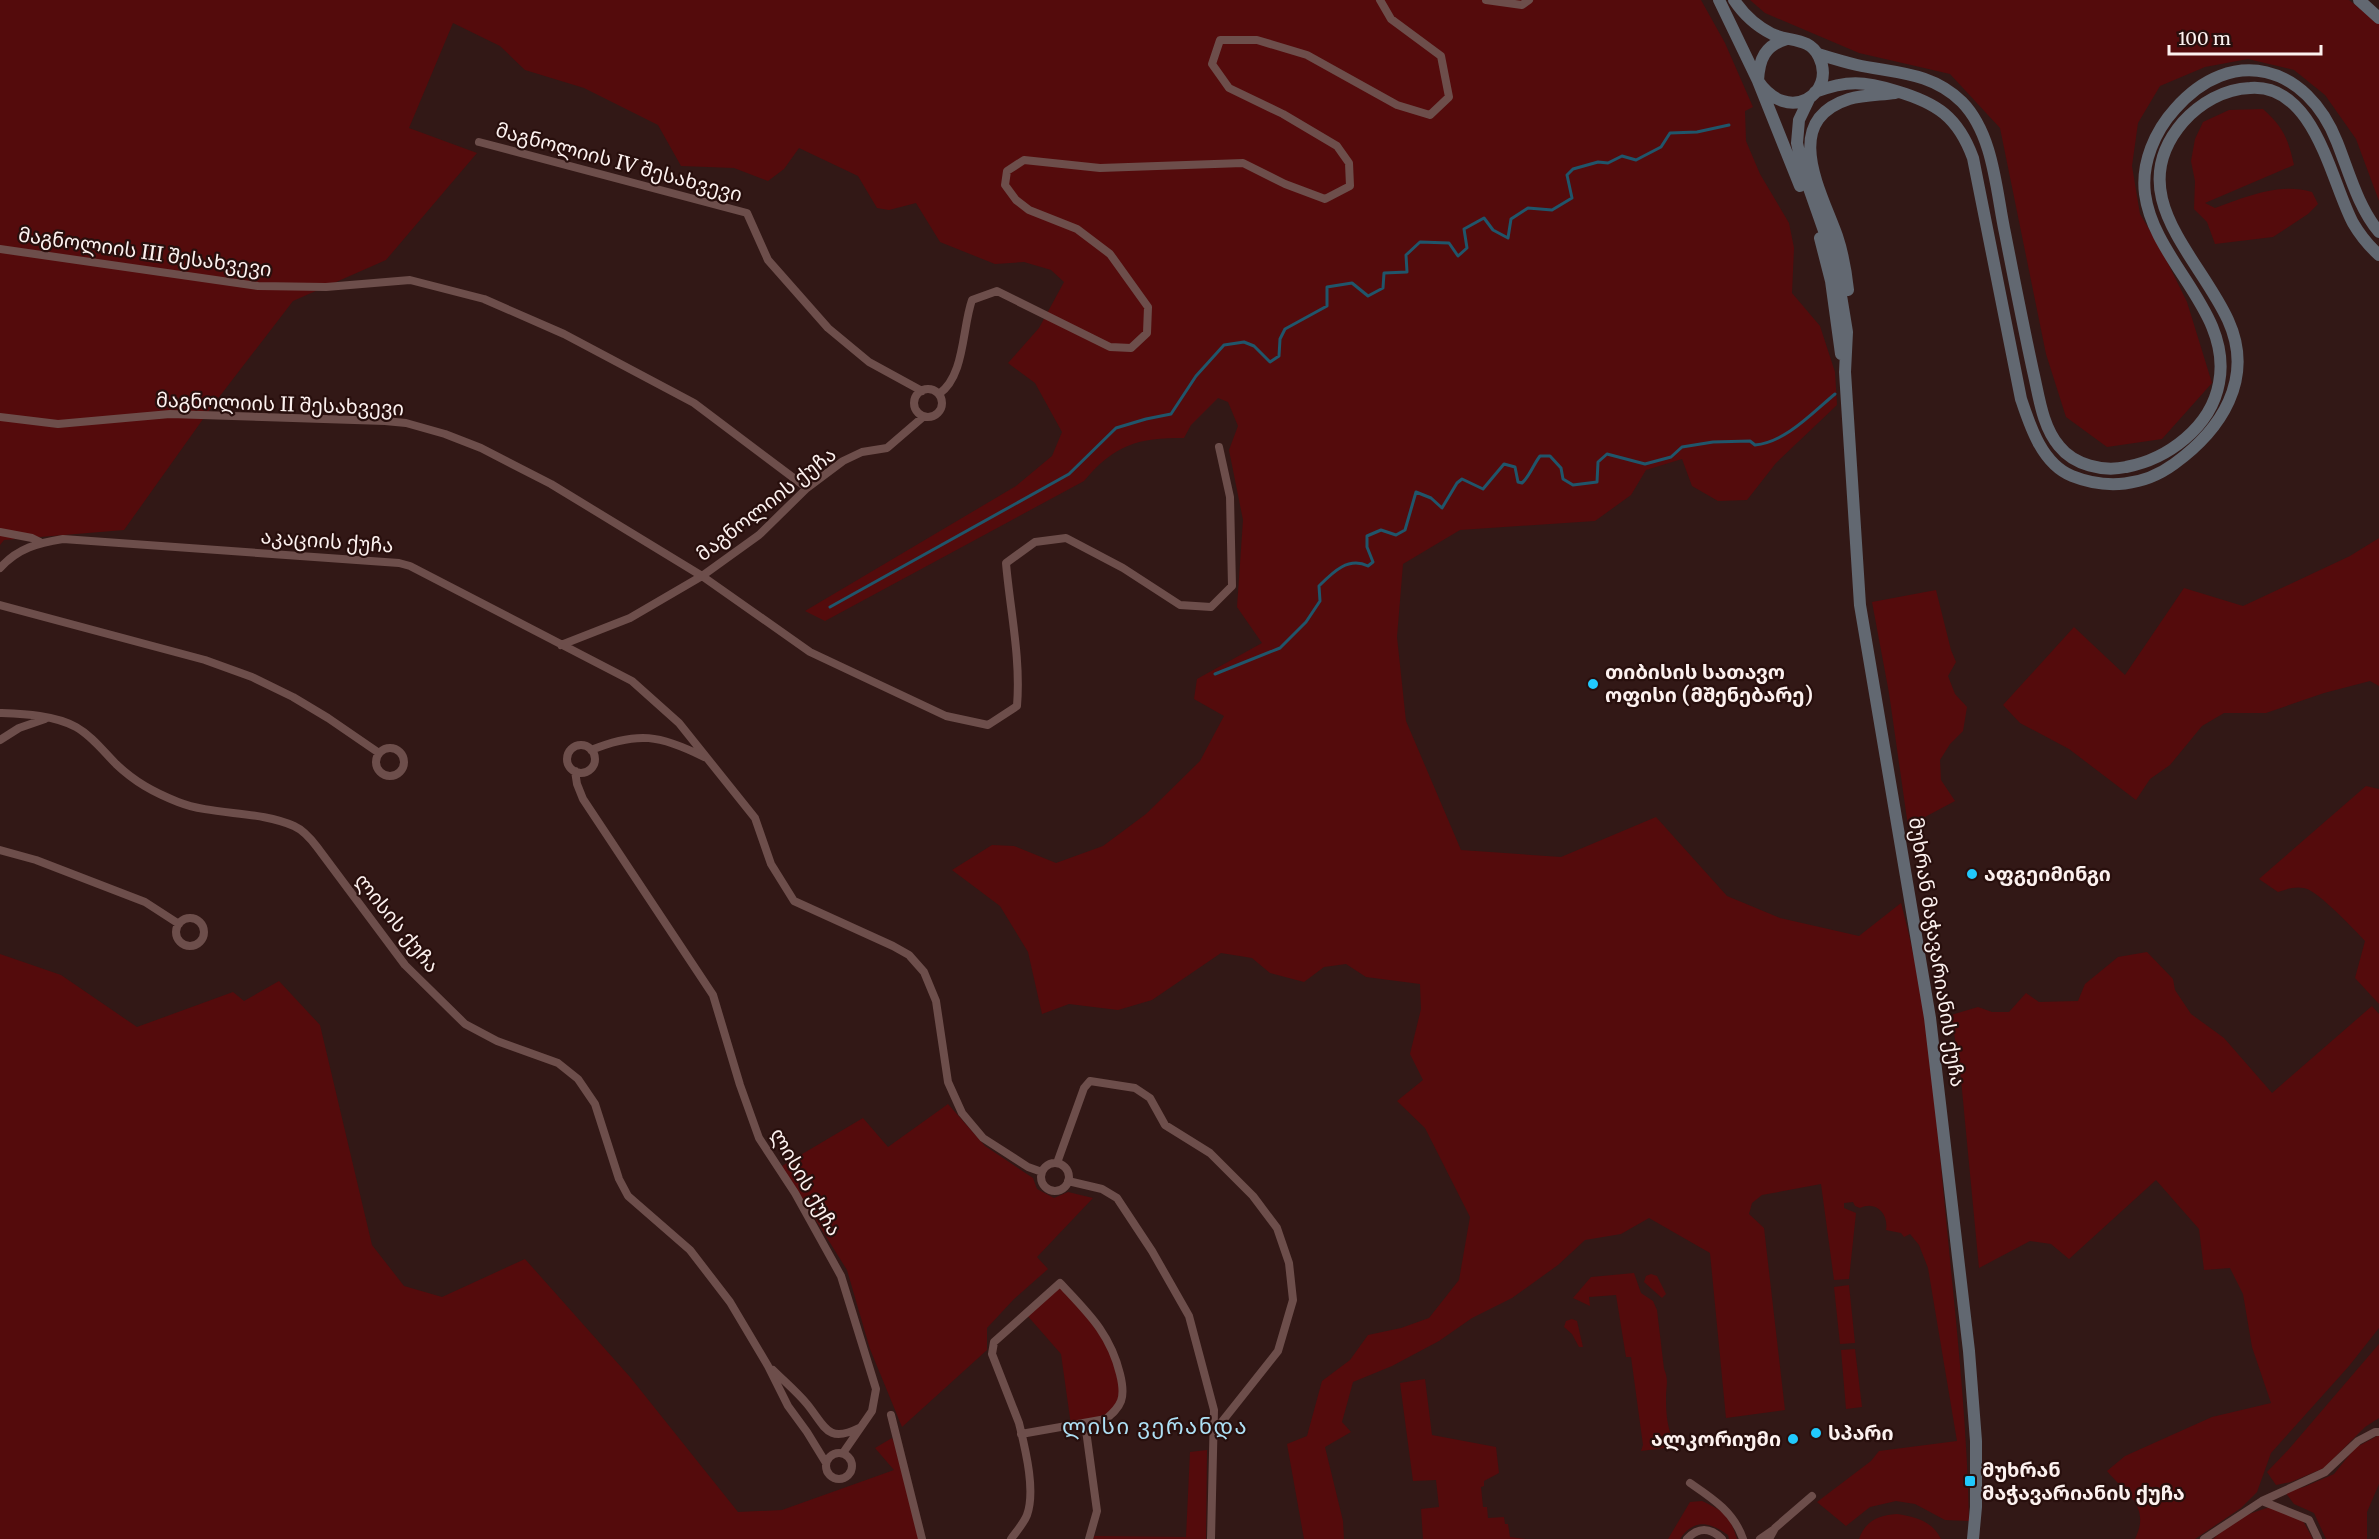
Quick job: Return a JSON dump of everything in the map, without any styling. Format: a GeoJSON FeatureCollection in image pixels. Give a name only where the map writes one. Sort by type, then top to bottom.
{"type":"FeatureCollection","features":[{"type":"Feature","properties":{"kind":"main road","name":"მუხრან მაჭავარიანის ქუჩა"},"geometry":{"type":"LineString","coordinates":[[1719,0],[1758,81],[1824,252],[1845,372],[1860,605],[1930,1018],[1968,1340],[1976,1441],[1976,1507],[1973,1539]]}},
{"type":"Feature","properties":{"kind":"main road"},"geometry":{"type":"LineString","coordinates":[[1734,0],[1757,24],[1774,35],[1805,42],[1818,54],[1856,65],[1928,79],[1954,96],[1973,117],[1989,156],[2031,362],[2047,427],[2059,446],[2079,462],[2099,468],[2123,468],[2154,459],[2184,441],[2199,425],[2212,406],[2220,381],[2214,330],[2158,235],[2150,217],[2145,192],[2146,166],[2154,137],[2183,100],[2199,86],[2220,76],[2250,70],[2282,76],[2300,87],[2323,115],[2334,133],[2358,196],[2379,232]]}},
{"type":"Feature","properties":{"kind":"main road"},"geometry":{"type":"LineString","coordinates":[[2359,0],[2379,18]]}},
{"type":"Feature","properties":{"kind":"main road"},"geometry":{"type":"LineString","coordinates":[[1787,39],[1778,42],[1763,54],[1760,63],[1758,81],[1770,96],[1779,102],[1800,102],[1832,86],[1853,82],[1873,84],[1934,105],[1951,119],[1967,141],[1975,169],[2021,399],[2034,437],[2058,467],[2069,475],[2092,483],[2117,486],[2141,482],[2161,473],[2188,454],[2211,432],[2230,404],[2237,368],[2235,343],[2228,321],[2174,229],[2164,207],[2158,185],[2160,162],[2172,135],[2190,114],[2208,100],[2251,87],[2284,97],[2310,124],[2322,143],[2354,223],[2379,255]]}},
{"type":"Feature","properties":{"kind":"main road"},"geometry":{"type":"LineString","coordinates":[[1813,95],[1823,74],[1818,54]]}},
{"type":"Feature","properties":{"kind":"main road"},"geometry":{"type":"LineString","coordinates":[[1847,332],[1849,312],[1845,265],[1812,166],[1809,146],[1811,135],[1819,118],[1842,102],[1851,98],[1902,93]]}},
{"type":"Feature","properties":{"kind":"main road","name":"მუხრან მაჭავარიანის ქუჩა"},"geometry":{"type":"LineString","coordinates":[[1813,95],[1797,127],[1799,158],[1836,264],[1847,332],[1845,372]]}},
{"type":"Feature","properties":{"kind":"street"},"geometry":{"type":"LineString","coordinates":[[939,394],[949,387],[964,341],[965,317],[972,300],[997,291],[1110,347],[1131,348],[1147,333],[1148,308],[1110,254],[1077,230],[1029,210],[1016,200],[1005,185],[1007,171],[1024,160],[1100,168],[1243,163],[1285,184],[1325,199],[1350,186],[1349,163],[1336,146],[1282,114],[1229,88],[1212,64],[1220,40],[1257,40],[1307,55],[1397,105],[1430,115],[1449,97],[1441,56],[1391,19],[1380,0]]}},
{"type":"Feature","properties":{"kind":"street"},"geometry":{"type":"LineString","coordinates":[[1486,0],[1522,5],[1529,0]]}},
{"type":"Feature","properties":{"kind":"street","name":"მაგნოლიის IV შესახვევი"},"geometry":{"type":"LineString","coordinates":[[479,142],[747,213],[768,260],[828,328],[869,362],[922,391]]}},
{"type":"Feature","properties":{"kind":"street","name":"მაგნოლიის III შესახვევი"},"geometry":{"type":"LineString","coordinates":[[0,249],[258,286],[326,286],[410,280],[484,299],[564,334],[694,403],[807,488]]}},
{"type":"Feature","properties":{"kind":"street"},"geometry":{"type":"LineString","coordinates":[[931,389],[939,394],[943,402],[940,411],[933,417],[923,417],[914,407],[915,397],[922,391],[931,389]]}},
{"type":"Feature","properties":{"kind":"street","name":"მაგნოლიის II შესახვევი"},"geometry":{"type":"LineString","coordinates":[[0,417],[58,424],[170,414],[360,420],[406,423],[445,434],[481,448],[551,484],[702,576],[810,652],[946,716],[988,725],[1017,705],[1020,674],[1006,563],[1035,542],[1066,538],[1123,568],[1180,605],[1211,607],[1232,586],[1230,497],[1219,447]]}},
{"type":"Feature","properties":{"kind":"street","name":"მაგნოლიის ქუჩა"},"geometry":{"type":"LineString","coordinates":[[561,645],[630,618],[702,576],[759,535],[807,488],[843,461],[862,452],[887,448],[923,417]]}},
{"type":"Feature","properties":{"kind":"street"},"geometry":{"type":"LineString","coordinates":[[0,532],[33,538],[40,542]]}},
{"type":"Feature","properties":{"kind":"street","name":"აკაციის ქუჩა"},"geometry":{"type":"LineString","coordinates":[[0,568],[19,550],[40,542],[63,539],[399,563],[410,566],[632,681],[679,723],[707,758]]}},
{"type":"Feature","properties":{"kind":"street"},"geometry":{"type":"LineString","coordinates":[[0,597],[0,604],[205,660],[252,677],[293,697],[379,753]]}},
{"type":"Feature","properties":{"kind":"street","name":"ლისის ქუჩა"},"geometry":{"type":"LineString","coordinates":[[0,712],[36,715],[75,727],[93,740],[144,788],[180,803],[207,811],[264,818],[294,826],[307,835],[405,965],[465,1024],[497,1041],[558,1063],[578,1079],[595,1104],[619,1179],[628,1196],[690,1250],[730,1302],[768,1365],[788,1406],[816,1444],[826,1463]]}},
{"type":"Feature","properties":{"kind":"street"},"geometry":{"type":"LineString","coordinates":[[0,740],[19,728],[46,719]]}},
{"type":"Feature","properties":{"kind":"street"},"geometry":{"type":"LineString","coordinates":[[591,750],[615,740],[644,737],[671,741],[707,758],[755,818],[771,864],[794,901],[893,946],[909,955],[924,972],[936,1001],[948,1082],[962,1113],[983,1138],[1028,1167],[1042,1173]]}},
{"type":"Feature","properties":{"kind":"street"},"geometry":{"type":"LineString","coordinates":[[583,745],[591,750],[594,756],[592,767],[582,773],[575,771],[567,761],[571,749],[583,745]]}},
{"type":"Feature","properties":{"kind":"street","name":"ლისის ქუჩა"},"geometry":{"type":"LineString","coordinates":[[575,771],[583,799],[714,995],[740,1085],[759,1138],[795,1193],[841,1276],[876,1389],[872,1411],[843,1453]]}},
{"type":"Feature","properties":{"kind":"street"},"geometry":{"type":"LineString","coordinates":[[0,850],[36,860],[145,902],[179,924]]}},
{"type":"Feature","properties":{"kind":"street"},"geometry":{"type":"LineString","coordinates":[[1056,1163],[1084,1088],[1090,1081],[1135,1088],[1150,1098],[1165,1125],[1210,1153],[1253,1196],[1277,1228],[1288,1263],[1293,1300],[1278,1352],[1213,1433]]}},
{"type":"Feature","properties":{"kind":"street"},"geometry":{"type":"LineString","coordinates":[[1056,1163],[1066,1167],[1069,1176],[1061,1190],[1049,1189],[1042,1180],[1042,1173],[1048,1165],[1056,1163]]}},
{"type":"Feature","properties":{"kind":"street"},"geometry":{"type":"LineString","coordinates":[[1068,1181],[1102,1190],[1117,1198],[1135,1223],[1190,1316],[1214,1410],[1211,1539]]}},
{"type":"Feature","properties":{"kind":"street"},"geometry":{"type":"LineString","coordinates":[[1011,1539],[1027,1515],[1030,1492],[1022,1434],[992,1349],[994,1342],[1060,1283],[1100,1325],[1115,1353],[1122,1384],[1122,1399],[1116,1410],[1106,1419],[1022,1434]]}},
{"type":"Feature","properties":{"kind":"street","name":"ლისის ქუჩა"},"geometry":{"type":"LineString","coordinates":[[768,1365],[806,1403],[824,1429],[840,1434],[861,1427]]}},
{"type":"Feature","properties":{"kind":"street"},"geometry":{"type":"LineString","coordinates":[[891,1415],[922,1539]]}},
{"type":"Feature","properties":{"kind":"street"},"geometry":{"type":"LineString","coordinates":[[1085,1423],[1097,1511],[1089,1539]]}},
{"type":"Feature","properties":{"kind":"street"},"geometry":{"type":"LineString","coordinates":[[2204,1539],[2262,1501],[2325,1472],[2358,1441],[2379,1432]]}},
{"type":"Feature","properties":{"kind":"street"},"geometry":{"type":"LineString","coordinates":[[834,1453],[843,1453],[850,1458],[853,1466],[846,1477],[838,1479],[830,1476],[826,1463],[834,1453]]}},
{"type":"Feature","properties":{"kind":"street"},"geometry":{"type":"LineString","coordinates":[[1690,1483],[1725,1509],[1736,1522],[1743,1539]]}},
{"type":"Feature","properties":{"kind":"street"},"geometry":{"type":"LineString","coordinates":[[1760,1539],[1812,1496]]}},
{"type":"Feature","properties":{"kind":"street"},"geometry":{"type":"LineString","coordinates":[[2262,1501],[2309,1520],[2318,1539]]}},
{"type":"Feature","properties":{"kind":"street"},"geometry":{"type":"LineString","coordinates":[[1769,1539],[1775,1528]]}},
{"type":"Feature","properties":{"kind":"street"},"geometry":{"type":"LineString","coordinates":[[1687,1539],[1698,1530],[1705,1529],[1722,1539]]}},
{"type":"Feature","properties":{"kind":"shaded area"},"geometry":{"type":"Polygon","coordinates":[[[0,0],[1701,0],[1725,43],[1753,107],[1745,111],[1746,141],[1760,174],[1789,223],[1794,248],[1792,293],[1820,326],[1835,372],[1837,405],[1776,463],[1747,500],[1718,501],[1692,486],[1682,459],[1646,470],[1631,495],[1595,521],[1460,530],[1403,564],[1397,637],[1406,721],[1461,850],[1561,857],[1656,817],[1727,896],[1780,918],[1859,936],[1901,903],[1918,978],[1934,1093],[1960,1364],[1969,1521],[1945,1520],[1915,1504],[1896,1501],[1870,1507],[1846,1526],[1817,1502],[1871,1461],[1879,1451],[1957,1441],[1928,1268],[1919,1245],[1910,1234],[1904,1237],[1901,1233],[1886,1230],[1883,1214],[1876,1207],[1860,1208],[1853,1202],[1844,1203],[1844,1208],[1856,1213],[1849,1279],[1834,1280],[1821,1184],[1762,1195],[1752,1203],[1749,1214],[1764,1228],[1785,1410],[1726,1418],[1710,1253],[1649,1218],[1621,1234],[1585,1240],[1558,1265],[1512,1298],[1472,1318],[1439,1341],[1392,1366],[1353,1382],[1342,1422],[1351,1432],[1325,1447],[1343,1521],[1344,1539],[1304,1539],[1287,1444],[1307,1436],[1322,1381],[1350,1360],[1368,1335],[1401,1328],[1429,1318],[1459,1280],[1470,1217],[1425,1128],[1397,1101],[1423,1080],[1410,1054],[1421,1009],[1420,984],[1366,977],[1346,964],[1324,967],[1304,982],[1270,973],[1252,958],[1221,953],[1152,1000],[1118,1010],[1069,1004],[1042,1014],[1028,952],[1000,906],[952,870],[992,845],[1014,846],[1056,863],[1103,846],[1146,814],[1200,761],[1224,716],[1194,699],[1197,679],[1262,643],[1237,607],[1243,520],[1229,450],[1238,426],[1228,402],[1218,398],[1191,425],[1184,438],[1140,442],[1117,451],[1084,481],[825,621],[805,611],[1016,486],[1052,456],[1062,432],[1035,383],[1008,363],[1039,328],[1064,282],[1051,270],[1024,262],[995,264],[940,242],[916,203],[889,210],[877,208],[858,176],[799,148],[784,169],[768,181],[734,168],[681,166],[658,125],[584,88],[525,70],[500,46],[453,23],[409,128],[477,153],[386,260],[293,301],[213,405],[124,530],[4,540],[0,545],[0,0]]]}},
{"type":"Feature","properties":{"kind":"shaded area"},"geometry":{"type":"Polygon","coordinates":[[[1750,0],[2349,0],[2379,24],[2379,201],[2356,139],[2325,95],[2294,70],[2248,59],[2205,67],[2160,86],[2138,123],[2132,166],[2140,214],[2161,249],[2187,302],[2212,383],[2162,439],[2107,447],[2066,417],[2046,354],[2000,128],[1950,74],[1859,53],[1765,13],[1750,0]]]}},
{"type":"Feature","properties":{"kind":"shaded area"},"geometry":{"type":"Polygon","coordinates":[[[2263,109],[2284,134],[2294,165],[2205,203],[2215,208],[2263,192],[2300,189],[2312,192],[2318,204],[2308,214],[2273,237],[2215,244],[2207,222],[2194,209],[2195,181],[2191,161],[2195,139],[2203,122],[2229,110],[2263,109]]]}},
{"type":"Feature","properties":{"kind":"shaded area"},"geometry":{"type":"Polygon","coordinates":[[[2379,538],[2379,686],[2370,681],[2324,693],[2266,713],[2224,713],[2202,726],[2170,765],[2150,779],[2136,800],[2069,749],[2020,723],[2003,705],[2074,627],[2125,675],[2184,588],[2243,606],[2350,556],[2379,538]]]}},
{"type":"Feature","properties":{"kind":"shaded area"},"geometry":{"type":"Polygon","coordinates":[[[1936,590],[1956,662],[1948,676],[1955,694],[1967,707],[1963,731],[1950,744],[1940,760],[1941,780],[1955,801],[1908,826],[1889,693],[1872,602],[1936,590]]]}},
{"type":"Feature","properties":{"kind":"shaded area"},"geometry":{"type":"Polygon","coordinates":[[[2366,786],[2379,789],[2379,1004],[2355,978],[2365,941],[2354,929],[2311,891],[2295,888],[2278,892],[2259,879],[2366,786]]]}},
{"type":"Feature","properties":{"kind":"shaded area"},"geometry":{"type":"Polygon","coordinates":[[[2147,952],[2173,979],[2175,990],[2191,1014],[2224,1038],[2272,1093],[2372,1006],[2379,1014],[2379,1328],[2349,1366],[2271,1453],[2257,1492],[2241,1508],[2195,1539],[2135,1539],[2140,1518],[2138,1509],[2129,1494],[2107,1471],[2125,1456],[2212,1417],[2271,1403],[2252,1347],[2243,1294],[2230,1268],[2204,1270],[2199,1229],[2156,1180],[2069,1259],[2051,1244],[2030,1241],[1979,1268],[1960,1069],[1951,1015],[1978,1007],[1992,1012],[2009,1012],[2026,993],[2039,1002],[2078,1001],[2085,984],[2118,957],[2147,952]]]}},
{"type":"Feature","properties":{"kind":"shaded area"},"geometry":{"type":"Polygon","coordinates":[[[0,954],[61,975],[137,1027],[233,992],[244,1001],[279,981],[320,1025],[372,1245],[404,1286],[442,1297],[525,1259],[630,1377],[738,1512],[782,1510],[894,1470],[875,1448],[892,1438],[901,1457],[922,1539],[0,1539],[0,954]]]}},
{"type":"Feature","properties":{"kind":"shaded area"},"geometry":{"type":"Polygon","coordinates":[[[948,1104],[985,1146],[1033,1178],[1037,1189],[1054,1198],[1068,1192],[1093,1198],[1037,1257],[1048,1269],[1014,1299],[987,1328],[987,1350],[902,1427],[870,1349],[847,1270],[782,1166],[863,1118],[888,1147],[948,1104]]]}},
{"type":"Feature","properties":{"kind":"shaded area"},"geometry":{"type":"Polygon","coordinates":[[[1634,1273],[1641,1293],[1653,1301],[1657,1310],[1667,1380],[1668,1424],[1679,1446],[1641,1451],[1643,1445],[1631,1357],[1626,1357],[1616,1295],[1589,1297],[1590,1306],[1573,1298],[1591,1277],[1634,1273]]]}},
{"type":"Feature","properties":{"kind":"shaded area"},"geometry":{"type":"Polygon","coordinates":[[[1651,1274],[1657,1276],[1666,1294],[1662,1298],[1644,1282],[1646,1276],[1651,1274]]]}},
{"type":"Feature","properties":{"kind":"shaded area"},"geometry":{"type":"Polygon","coordinates":[[[1060,1283],[1115,1353],[1122,1399],[1106,1419],[1071,1425],[1061,1354],[1026,1314],[1060,1283]]]}},
{"type":"Feature","properties":{"kind":"shaded area"},"geometry":{"type":"Polygon","coordinates":[[[1849,1285],[1855,1343],[1840,1344],[1834,1287],[1849,1285]]]}},
{"type":"Feature","properties":{"kind":"shaded area"},"geometry":{"type":"Polygon","coordinates":[[[1572,1319],[1577,1321],[1583,1347],[1579,1347],[1572,1334],[1564,1327],[1566,1321],[1572,1319]]]}},
{"type":"Feature","properties":{"kind":"shaded area"},"geometry":{"type":"Polygon","coordinates":[[[2379,1344],[2379,1418],[2365,1427],[2324,1468],[2291,1482],[2276,1485],[2267,1472],[2379,1344]]]}},
{"type":"Feature","properties":{"kind":"shaded area"},"geometry":{"type":"Polygon","coordinates":[[[1855,1349],[1862,1407],[1846,1409],[1841,1350],[1855,1349]]]}},
{"type":"Feature","properties":{"kind":"shaded area"},"geometry":{"type":"Polygon","coordinates":[[[1425,1379],[1432,1435],[1496,1447],[1499,1473],[1484,1481],[1484,1486],[1481,1487],[1483,1507],[1487,1507],[1488,1518],[1504,1517],[1505,1524],[1508,1524],[1510,1537],[1526,1539],[1423,1539],[1421,1509],[1439,1507],[1436,1480],[1413,1481],[1400,1383],[1425,1379]]]}},
{"type":"Feature","properties":{"kind":"shaded area"},"geometry":{"type":"Polygon","coordinates":[[[2379,1435],[2379,1484],[2367,1512],[2367,1539],[2326,1539],[2314,1513],[2294,1504],[2285,1492],[2304,1487],[2334,1474],[2355,1448],[2379,1435]]]}},
{"type":"Feature","properties":{"kind":"shaded area"},"geometry":{"type":"Polygon","coordinates":[[[1207,1450],[1206,1539],[1093,1539],[1094,1536],[1186,1537],[1190,1452],[1207,1450]]]}},
{"type":"Feature","properties":{"kind":"shaded area"},"geometry":{"type":"Polygon","coordinates":[[[1702,1501],[1725,1515],[1737,1539],[1729,1539],[1728,1535],[1715,1527],[1702,1524],[1685,1532],[1680,1539],[1668,1539],[1690,1502],[1702,1501]]]}},
{"type":"Feature","properties":{"kind":"shaded area"},"geometry":{"type":"Polygon","coordinates":[[[2281,1505],[2303,1521],[2313,1539],[2213,1539],[2244,1516],[2281,1505]]]}},
{"type":"Feature","properties":{"kind":"shaded area"},"geometry":{"type":"Polygon","coordinates":[[[1897,1514],[1923,1521],[1933,1528],[1941,1539],[1859,1539],[1873,1520],[1897,1514]]]}},
{"type":"Feature","properties":{"kind":"waterway"},"geometry":{"type":"LineString","coordinates":[[830,607],[1069,474],[1116,428],[1171,414],[1196,376],[1224,345],[1244,342],[1254,346],[1270,362],[1279,356],[1280,339],[1285,329],[1327,306],[1327,287],[1352,283],[1368,296],[1383,288],[1384,273],[1407,272],[1406,255],[1420,242],[1449,243],[1458,256],[1467,248],[1464,229],[1484,218],[1493,230],[1508,238],[1511,219],[1528,208],[1552,210],[1572,198],[1567,175],[1573,169],[1598,162],[1608,163],[1622,156],[1636,160],[1661,147],[1670,133],[1697,132],[1729,125]]}},
{"type":"Feature","properties":{"kind":"waterway"},"geometry":{"type":"LineString","coordinates":[[1215,674],[1280,648],[1306,622],[1320,601],[1319,586],[1329,576],[1347,565],[1361,563],[1368,566],[1373,562],[1367,547],[1367,536],[1381,530],[1396,535],[1405,530],[1416,492],[1431,498],[1442,508],[1457,483],[1462,479],[1483,489],[1504,464],[1515,467],[1518,482],[1522,483],[1540,456],[1550,456],[1561,468],[1563,479],[1573,485],[1597,482],[1598,462],[1607,454],[1645,464],[1671,457],[1682,447],[1713,442],[1750,441],[1755,445],[1766,443],[1798,426],[1835,394]]}},
{"type":"Feature","properties":{"kind":"place","name":"თიბისის სათავო ოფისი (მშენებარე)"},"geometry":{"type":"Point","coordinates":[1593,684]}},
{"type":"Feature","properties":{"kind":"place","name":"აფგეიმინგი"},"geometry":{"type":"Point","coordinates":[1972,874]}},
{"type":"Feature","properties":{"kind":"place","name":"სპარი"},"geometry":{"type":"Point","coordinates":[1816,1433]}},
{"type":"Feature","properties":{"kind":"place","name":"ალკორიუმი"},"geometry":{"type":"Point","coordinates":[1793,1439]}},
{"type":"Feature","properties":{"kind":"place","name":"მუხრან მაჭავარიანის ქუჩა"},"geometry":{"type":"Point","coordinates":[1970,1481]}},
{"type":"Feature","properties":{"kind":"district","name":"ლისი ვერანდა"},"geometry":{"type":"Point","coordinates":[1155,1426]}}]}
